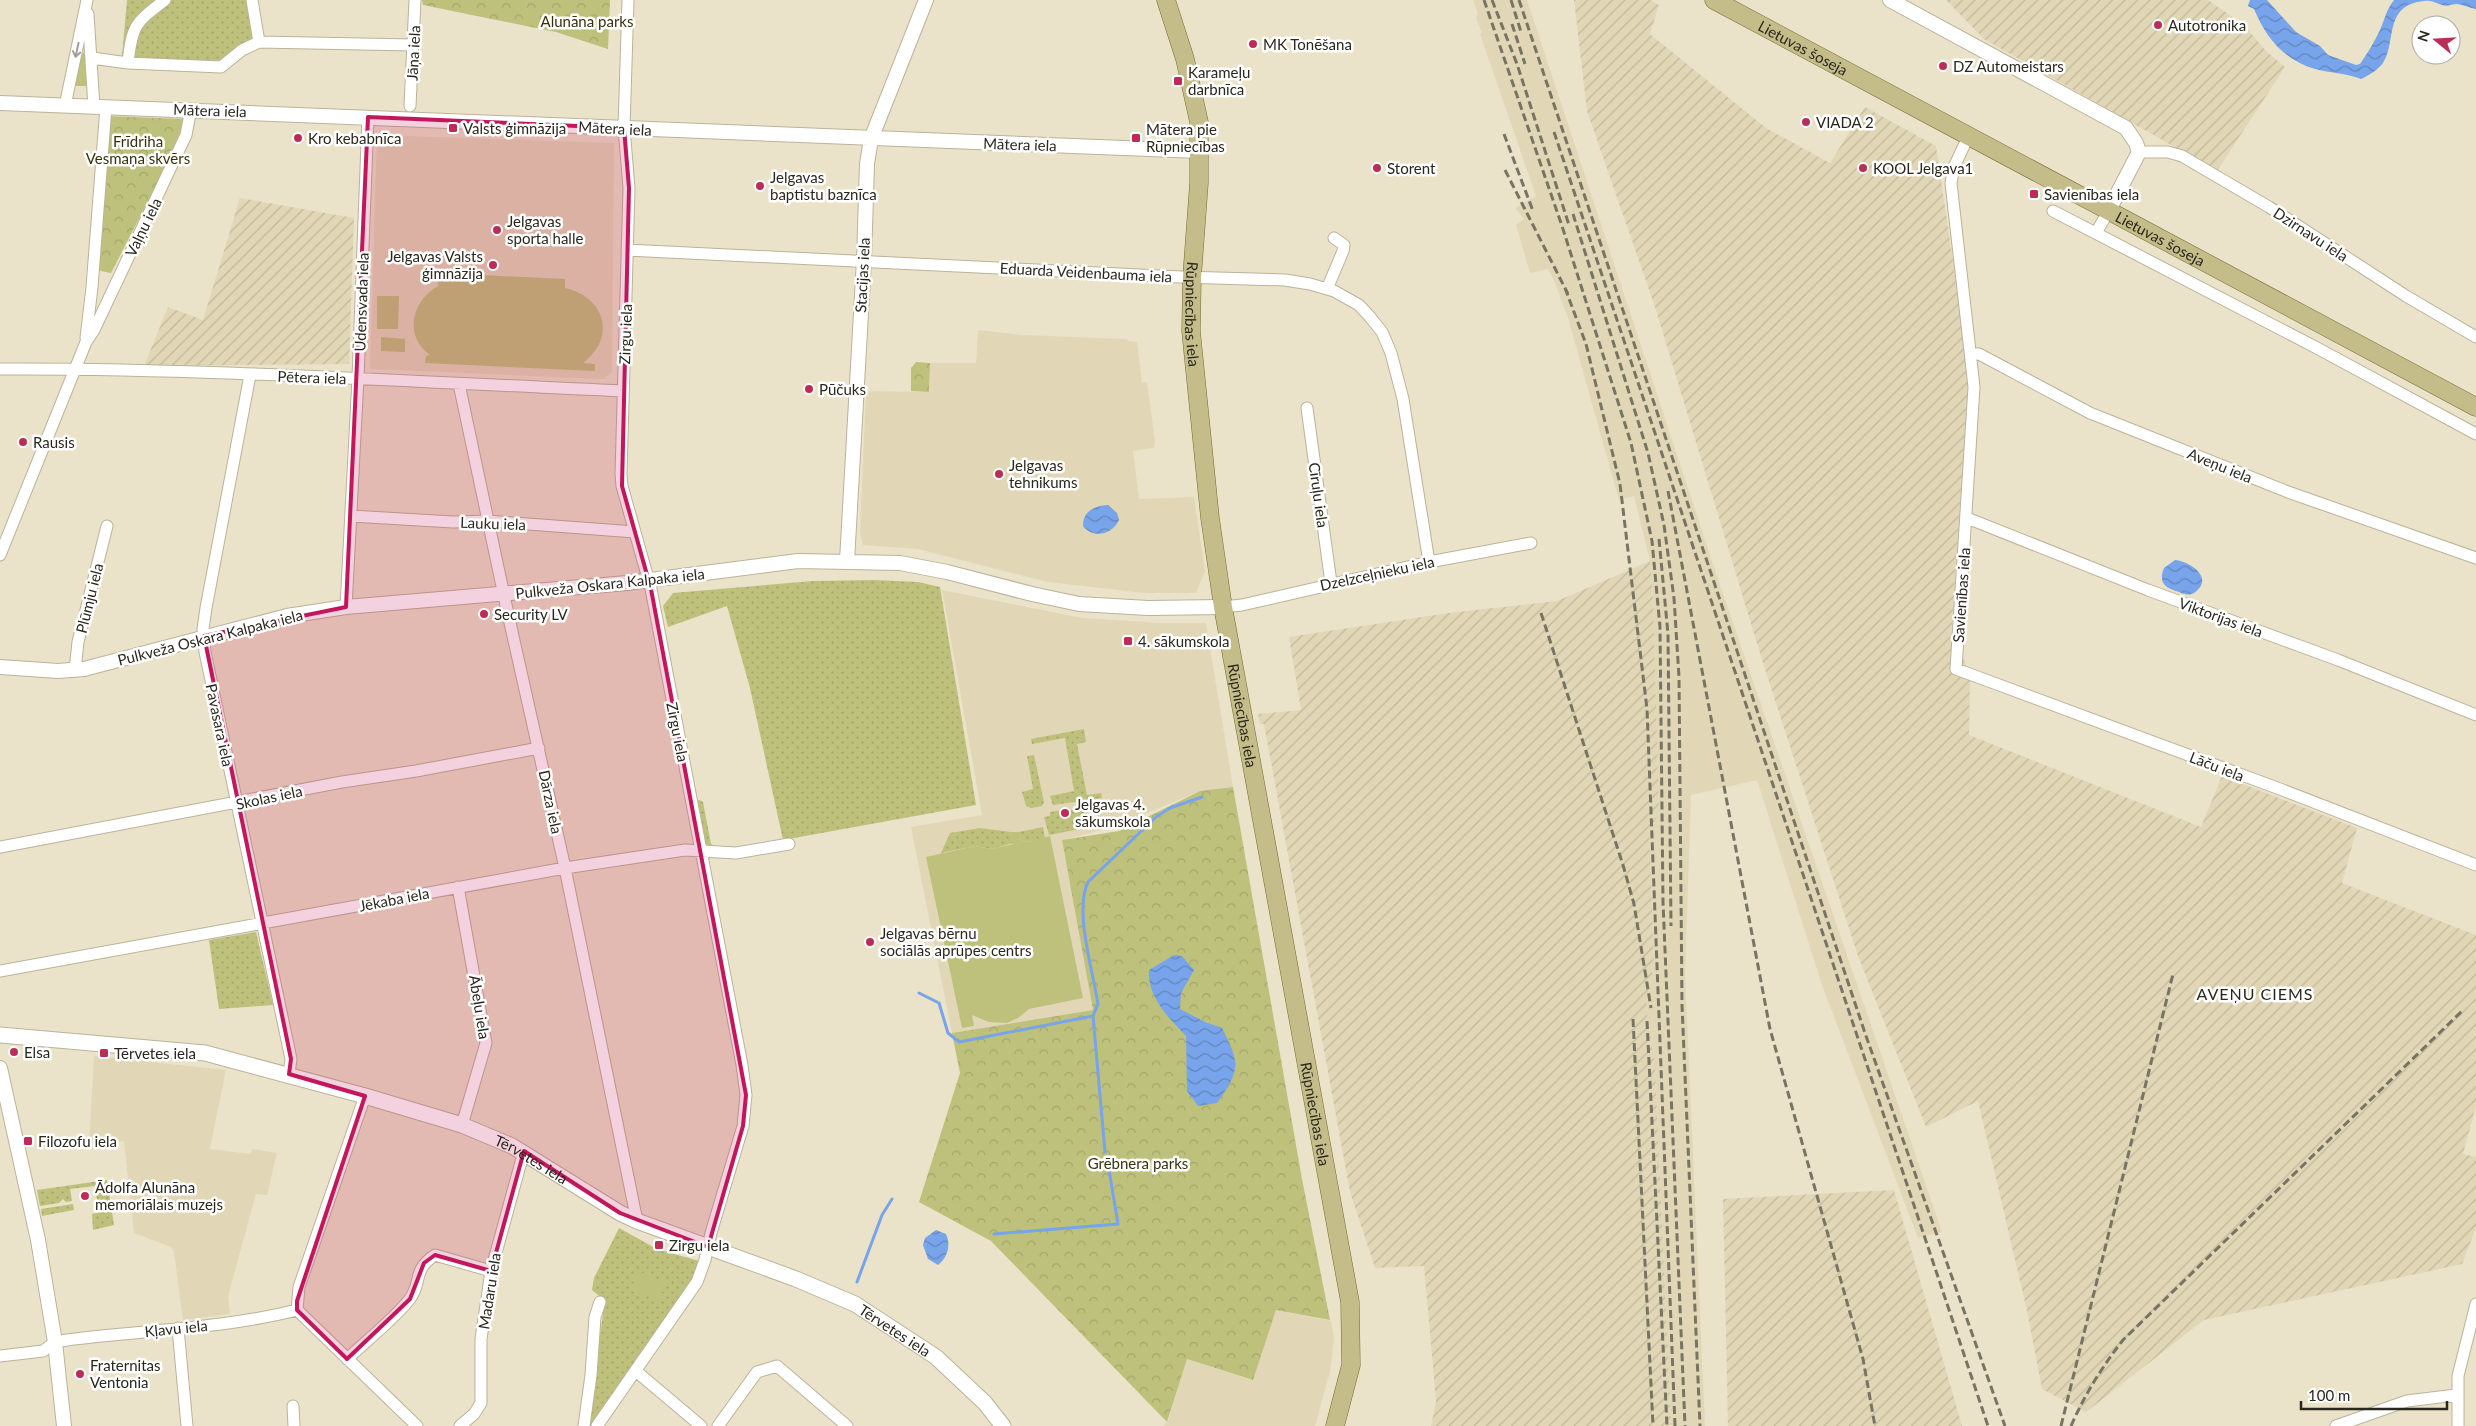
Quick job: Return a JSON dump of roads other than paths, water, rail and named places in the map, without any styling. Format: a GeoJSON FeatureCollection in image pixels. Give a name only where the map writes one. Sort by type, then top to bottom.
{"type":"FeatureCollection","features":[{"type":"Feature","properties":{"kind":"main road","name":"Rūpniecības iela"},"geometry":{"type":"LineString","coordinates":[[1166,0],[1192,86],[1198,114],[1200,151],[1192,277],[1191,331],[1210,518],[1223,608],[1350,1302],[1351,1365],[1335,1426]]}},
{"type":"Feature","properties":{"kind":"main road","name":"Lietuvas šoseja"},"geometry":{"type":"LineString","coordinates":[[1714,0],[2476,407]]}},
{"type":"Feature","properties":{"kind":"main road","name":"Tērvetes iela"},"geometry":{"type":"LineString","coordinates":[[0,1035],[205,1053],[289,1074],[462,1125],[524,1151],[637,1222],[796,1278],[855,1304],[936,1357],[985,1403],[1003,1426]]}},
{"type":"Feature","properties":{"kind":"street"},"geometry":{"type":"LineString","coordinates":[[128,63],[131,36],[135,27],[140,19],[165,0]]}},
{"type":"Feature","properties":{"kind":"street"},"geometry":{"type":"LineString","coordinates":[[252,0],[259,42]]}},
{"type":"Feature","properties":{"kind":"street","name":"Jāņa iela"},"geometry":{"type":"LineString","coordinates":[[410,106],[415,0]]}},
{"type":"Feature","properties":{"kind":"street","name":"Zirgu iela"},"geometry":{"type":"LineString","coordinates":[[597,1426],[637,1372],[697,1282],[742,1132],[746,1095],[649,581],[621,474],[629,188],[624,128],[628,0]]}},
{"type":"Feature","properties":{"kind":"street","name":"Stacijas iela"},"geometry":{"type":"LineString","coordinates":[[847,561],[864,260],[867,164],[872,138],[926,0]]}},
{"type":"Feature","properties":{"kind":"street"},"geometry":{"type":"LineString","coordinates":[[1890,0],[2126,128],[2136,143],[2139,152],[2096,233]]}},
{"type":"Feature","properties":{"kind":"street"},"geometry":{"type":"LineString","coordinates":[[65,106],[87,1]]}},
{"type":"Feature","properties":{"kind":"street","name":"Vaļņu iela"},"geometry":{"type":"LineString","coordinates":[[86,342],[92,287],[100,107],[92,58],[87,1]]}},
{"type":"Feature","properties":{"kind":"street"},"geometry":{"type":"LineString","coordinates":[[92,58],[128,63],[221,66],[242,50],[259,42],[413,45]]}},
{"type":"Feature","properties":{"kind":"street","name":"Mātera iela"},"geometry":{"type":"LineString","coordinates":[[0,103],[191,109],[1200,151]]}},
{"type":"Feature","properties":{"kind":"street","name":"Vaļņu iela"},"geometry":{"type":"LineString","coordinates":[[0,555],[86,342],[94,330],[173,166],[188,129],[191,109]]}},
{"type":"Feature","properties":{"kind":"street","name":"Ūdensvada iela"},"geometry":{"type":"LineString","coordinates":[[346,607],[358,378],[368,117]]}},
{"type":"Feature","properties":{"kind":"street","name":"Savienības iela"},"geometry":{"type":"LineString","coordinates":[[1956,669],[1974,410],[1972,354],[1951,183],[1954,167],[1968,137]]}},
{"type":"Feature","properties":{"kind":"street","name":"Dzirnavu iela"},"geometry":{"type":"LineString","coordinates":[[2139,152],[2168,152],[2182,156],[2283,216],[2406,296],[2476,337]]}},
{"type":"Feature","properties":{"kind":"street"},"geometry":{"type":"LineString","coordinates":[[2053,211],[2476,434]]}},
{"type":"Feature","properties":{"kind":"street"},"geometry":{"type":"LineString","coordinates":[[1327,289],[1344,245],[1334,238]]}},
{"type":"Feature","properties":{"kind":"street","name":"Eduarda Veidenbauma iela"},"geometry":{"type":"LineString","coordinates":[[627,250],[1285,280],[1327,289],[1359,305],[1382,332],[1391,353],[1403,399],[1429,562]]}},
{"type":"Feature","properties":{"kind":"street","name":"Aveņu iela"},"geometry":{"type":"LineString","coordinates":[[1972,354],[1979,354],[2090,413],[2288,492],[2476,558]]}},
{"type":"Feature","properties":{"kind":"street","name":"Pētera iela"},"geometry":{"type":"LineString","coordinates":[[0,369],[76,369],[358,378],[623,392]]}},
{"type":"Feature","properties":{"kind":"street","name":"Pavasara iela"},"geometry":{"type":"LineString","coordinates":[[250,375],[206,608],[204,636],[236,804],[292,1059],[289,1074]]}},
{"type":"Feature","properties":{"kind":"street","name":"Dārza iela"},"geometry":{"type":"LineString","coordinates":[[459,384],[565,868],[637,1222]]}},
{"type":"Feature","properties":{"kind":"street","name":"Cīruļu iela"},"geometry":{"type":"LineString","coordinates":[[1307,408],[1332,583]]}},
{"type":"Feature","properties":{"kind":"street","name":"Lauku iela"},"geometry":{"type":"LineString","coordinates":[[351,516],[453,522],[488,520],[635,532]]}},
{"type":"Feature","properties":{"kind":"street","name":"Viktorijas iela"},"geometry":{"type":"LineString","coordinates":[[1967,518],[2148,590],[2338,660],[2476,715]]}},
{"type":"Feature","properties":{"kind":"street","name":"Plūmju iela"},"geometry":{"type":"LineString","coordinates":[[74,670],[79,634],[107,526]]}},
{"type":"Feature","properties":{"kind":"street","name":"Dzelzceļnieku iela"},"geometry":{"type":"LineString","coordinates":[[1223,608],[1429,562],[1531,543]]}},
{"type":"Feature","properties":{"kind":"street","name":"Pulkveža Oskara Kalpaka iela"},"geometry":{"type":"LineString","coordinates":[[0,667],[74,670],[287,616],[346,607],[649,581],[798,561],[847,561],[913,565],[1079,604],[1148,608],[1223,608]]}},
{"type":"Feature","properties":{"kind":"street","name":"Lāču iela"},"geometry":{"type":"LineString","coordinates":[[1956,669],[1997,682],[2476,865]]}},
{"type":"Feature","properties":{"kind":"street","name":"Skolas iela"},"geometry":{"type":"LineString","coordinates":[[0,847],[236,804],[342,782],[416,771],[539,748]]}},
{"type":"Feature","properties":{"kind":"street","name":"Jēkaba iela"},"geometry":{"type":"LineString","coordinates":[[0,971],[565,868],[684,850],[736,853],[789,844]]}},
{"type":"Feature","properties":{"kind":"street","name":"Ābeļu iela"},"geometry":{"type":"LineString","coordinates":[[458,887],[486,1043],[462,1125]]}},
{"type":"Feature","properties":{"kind":"street"},"geometry":{"type":"LineString","coordinates":[[0,1068],[38,1240],[55,1342],[64,1426]]}},
{"type":"Feature","properties":{"kind":"street"},"geometry":{"type":"LineString","coordinates":[[365,1096],[299,1287],[301,1314],[417,1426]]}},
{"type":"Feature","properties":{"kind":"street","name":"Madaru iela"},"geometry":{"type":"LineString","coordinates":[[460,1426],[474,1414],[480,1403],[481,1338],[490,1271],[524,1151]]}},
{"type":"Feature","properties":{"kind":"street"},"geometry":{"type":"LineString","coordinates":[[347,1358],[410,1299],[421,1268],[424,1263],[435,1255],[490,1271]]}},
{"type":"Feature","properties":{"kind":"street"},"geometry":{"type":"LineString","coordinates":[[584,1426],[591,1375],[595,1317],[600,1302]]}},
{"type":"Feature","properties":{"kind":"street"},"geometry":{"type":"LineString","coordinates":[[2458,1426],[2456,1395],[2462,1358],[2476,1304]]}},
{"type":"Feature","properties":{"kind":"street","name":"Kļavu iela"},"geometry":{"type":"LineString","coordinates":[[0,1356],[43,1351],[55,1342],[301,1314]]}},
{"type":"Feature","properties":{"kind":"street"},"geometry":{"type":"LineString","coordinates":[[178,1328],[187,1426]]}},
{"type":"Feature","properties":{"kind":"street"},"geometry":{"type":"LineString","coordinates":[[718,1426],[757,1372],[777,1366],[847,1426]]}},
{"type":"Feature","properties":{"kind":"street"},"geometry":{"type":"LineString","coordinates":[[637,1372],[701,1426]]}},
{"type":"Feature","properties":{"kind":"street"},"geometry":{"type":"LineString","coordinates":[[2336,1426],[2407,1401],[2456,1395]]}},
{"type":"Feature","properties":{"kind":"street"},"geometry":{"type":"LineString","coordinates":[[293,1406],[294,1426]]}},
{"type":"Feature","properties":{"kind":"water"},"geometry":{"type":"Polygon","coordinates":[[[2250,0],[2267,0],[2296,32],[2320,46],[2328,55],[2356,65],[2360,64],[2371,47],[2394,0],[2476,0],[2476,9],[2457,4],[2444,6],[2424,1],[2411,4],[2402,9],[2393,26],[2390,45],[2383,63],[2379,68],[2361,79],[2350,75],[2315,69],[2285,54],[2270,38],[2254,9],[2248,6],[2250,0]]]}},
{"type":"Feature","properties":{"kind":"water"},"geometry":{"type":"Polygon","coordinates":[[[1108,505],[1117,513],[1119,520],[1112,529],[1102,534],[1097,534],[1092,533],[1083,526],[1085,517],[1090,510],[1108,505]]]}},
{"type":"Feature","properties":{"kind":"water"},"geometry":{"type":"Polygon","coordinates":[[[2175,560],[2194,567],[2201,576],[2202,582],[2200,587],[2194,593],[2184,594],[2170,589],[2162,581],[2164,568],[2175,560]]]}},
{"type":"Feature","properties":{"kind":"water"},"geometry":{"type":"Polygon","coordinates":[[[1174,955],[1182,956],[1194,970],[1181,993],[1180,1009],[1205,1022],[1222,1028],[1235,1058],[1234,1074],[1217,1103],[1198,1106],[1187,1091],[1186,1036],[1160,1006],[1149,980],[1149,970],[1174,955]]]}},
{"type":"Feature","properties":{"kind":"water"},"geometry":{"type":"Polygon","coordinates":[[[936,1230],[946,1234],[948,1242],[946,1255],[938,1265],[928,1259],[923,1245],[925,1238],[936,1230]]]}},
{"type":"Feature","properties":{"kind":"waterway"},"geometry":{"type":"LineString","coordinates":[[919,993],[939,1003],[948,1033],[959,1042],[1093,1016],[1098,1004],[1086,941],[1083,909],[1084,894],[1088,882],[1156,817],[1170,808],[1202,797]]}},
{"type":"Feature","properties":{"kind":"waterway"},"geometry":{"type":"LineString","coordinates":[[1093,1016],[1105,1152]]}},
{"type":"Feature","properties":{"kind":"waterway"},"geometry":{"type":"LineString","coordinates":[[994,1234],[1118,1224],[1109,1170]]}},
{"type":"Feature","properties":{"kind":"waterway"},"geometry":{"type":"LineString","coordinates":[[857,1282],[882,1215],[892,1199]]}},
{"type":"Feature","properties":{"kind":"railway"},"geometry":{"type":"LineString","coordinates":[[1484,0],[1562,226],[1631,443],[1652,541],[1660,627],[1663,902],[1685,1426]]}},
{"type":"Feature","properties":{"kind":"railway"},"geometry":{"type":"LineString","coordinates":[[1492,0],[1517,64],[1569,225]]}},
{"type":"Feature","properties":{"kind":"railway"},"geometry":{"type":"LineString","coordinates":[[1511,0],[1521,32]]}},
{"type":"Feature","properties":{"kind":"railway"},"geometry":{"type":"LineString","coordinates":[[1519,0],[1866,1036],[2005,1426]]}},
{"type":"Feature","properties":{"kind":"railway"},"geometry":{"type":"LineString","coordinates":[[1512,24],[1525,64]]}},
{"type":"Feature","properties":{"kind":"railway"},"geometry":{"type":"LineString","coordinates":[[1554,132],[1988,1426]]}},
{"type":"Feature","properties":{"kind":"railway"},"geometry":{"type":"LineString","coordinates":[[1504,134],[1533,211]]}},
{"type":"Feature","properties":{"kind":"railway"},"geometry":{"type":"LineString","coordinates":[[1505,170],[1568,294]]}},
{"type":"Feature","properties":{"kind":"railway"},"geometry":{"type":"LineString","coordinates":[[1573,214],[1648,453],[1664,525],[1674,598],[1679,677],[1682,1005],[1700,1426]]}},
{"type":"Feature","properties":{"kind":"railway"},"geometry":{"type":"LineString","coordinates":[[1565,288],[1586,344],[1620,484],[1647,709],[1675,1426]]}},
{"type":"Feature","properties":{"kind":"railway"},"geometry":{"type":"LineString","coordinates":[[1668,491],[1770,1029],[1863,1359],[1875,1426]]}},
{"type":"Feature","properties":{"kind":"railway"},"geometry":{"type":"LineString","coordinates":[[1659,539],[1668,634],[1671,926]]}},
{"type":"Feature","properties":{"kind":"railway"},"geometry":{"type":"LineString","coordinates":[[1541,613],[1634,904],[1651,1008]]}},
{"type":"Feature","properties":{"kind":"railway"},"geometry":{"type":"LineString","coordinates":[[2061,1426],[2173,974]]}},
{"type":"Feature","properties":{"kind":"railway"},"geometry":{"type":"LineString","coordinates":[[2071,1426],[2094,1381],[2123,1340],[2462,1011]]}},
{"type":"Feature","properties":{"kind":"railway"},"geometry":{"type":"LineString","coordinates":[[1633,1019],[1653,1426]]}},
{"type":"Feature","properties":{"kind":"railway"},"geometry":{"type":"LineString","coordinates":[[1647,1021],[1667,1426]]}},
{"type":"Feature","properties":{"kind":"place","name":"Autotronika"},"geometry":{"type":"Point","coordinates":[2158,25]}},
{"type":"Feature","properties":{"kind":"place","name":"MK Tonēšana"},"geometry":{"type":"Point","coordinates":[1253,44]}},
{"type":"Feature","properties":{"kind":"place","name":"DZ Automeistars"},"geometry":{"type":"Point","coordinates":[1943,66]}},
{"type":"Feature","properties":{"kind":"place","name":"Karameļu darbnīca"},"geometry":{"type":"Point","coordinates":[1178,81]}},
{"type":"Feature","properties":{"kind":"place","name":"VIADA 2"},"geometry":{"type":"Point","coordinates":[1806,122]}},
{"type":"Feature","properties":{"kind":"place","name":"Valsts ģimnāzija"},"geometry":{"type":"Point","coordinates":[453,128]}},
{"type":"Feature","properties":{"kind":"place","name":"Kro kebabnīca"},"geometry":{"type":"Point","coordinates":[298,138]}},
{"type":"Feature","properties":{"kind":"place","name":"Mātera pie Rūpniecības"},"geometry":{"type":"Point","coordinates":[1136,138]}},
{"type":"Feature","properties":{"kind":"place","name":"Storent"},"geometry":{"type":"Point","coordinates":[1377,168]}},
{"type":"Feature","properties":{"kind":"place","name":"KOOL Jelgava1"},"geometry":{"type":"Point","coordinates":[1863,168]}},
{"type":"Feature","properties":{"kind":"place","name":"Jelgavas baptistu baznīca"},"geometry":{"type":"Point","coordinates":[760,186]}},
{"type":"Feature","properties":{"kind":"place","name":"Savienības iela"},"geometry":{"type":"Point","coordinates":[2034,194]}},
{"type":"Feature","properties":{"kind":"place","name":"Jelgavas sporta halle"},"geometry":{"type":"Point","coordinates":[497,230]}},
{"type":"Feature","properties":{"kind":"place","name":"Jelgavas Valsts ģimnāzija"},"geometry":{"type":"Point","coordinates":[493,265]}},
{"type":"Feature","properties":{"kind":"place","name":"Pūčuks"},"geometry":{"type":"Point","coordinates":[809,389]}},
{"type":"Feature","properties":{"kind":"place","name":"Rausis"},"geometry":{"type":"Point","coordinates":[23,442]}},
{"type":"Feature","properties":{"kind":"place","name":"Jelgavas tehnikums"},"geometry":{"type":"Point","coordinates":[999,474]}},
{"type":"Feature","properties":{"kind":"place","name":"Security LV"},"geometry":{"type":"Point","coordinates":[484,614]}},
{"type":"Feature","properties":{"kind":"place","name":"4. sākumskola"},"geometry":{"type":"Point","coordinates":[1128,641]}},
{"type":"Feature","properties":{"kind":"place","name":"Jelgavas 4. sākumskola"},"geometry":{"type":"Point","coordinates":[1065,813]}},
{"type":"Feature","properties":{"kind":"place","name":"Jelgavas bērnu sociālās aprūpes centrs"},"geometry":{"type":"Point","coordinates":[870,942]}},
{"type":"Feature","properties":{"kind":"place","name":"Elsa"},"geometry":{"type":"Point","coordinates":[14,1052]}},
{"type":"Feature","properties":{"kind":"place","name":"Tērvetes iela"},"geometry":{"type":"Point","coordinates":[104,1053]}},
{"type":"Feature","properties":{"kind":"place","name":"Filozofu iela"},"geometry":{"type":"Point","coordinates":[28,1141]}},
{"type":"Feature","properties":{"kind":"place","name":"Ādolfa Alunāna memoriālais muzejs"},"geometry":{"type":"Point","coordinates":[85,1196]}},
{"type":"Feature","properties":{"kind":"place","name":"Zirgu iela"},"geometry":{"type":"Point","coordinates":[659,1245]}},
{"type":"Feature","properties":{"kind":"place","name":"Fraternitas Ventonia"},"geometry":{"type":"Point","coordinates":[80,1374]}},
{"type":"Feature","properties":{"kind":"district","name":"AVEŅU CIEMS"},"geometry":{"type":"Point","coordinates":[2255,993]}},
{"type":"Feature","properties":{"kind":"park label","name":"Alunāna parks"},"geometry":{"type":"Point","coordinates":[587,21]}},
{"type":"Feature","properties":{"kind":"park label","name":"Frīdriha Vesmaņa skvērs"},"geometry":{"type":"Point","coordinates":[138,150]}},
{"type":"Feature","properties":{"kind":"park label","name":"Grēbnera parks"},"geometry":{"type":"Point","coordinates":[1138,1163]}}]}
